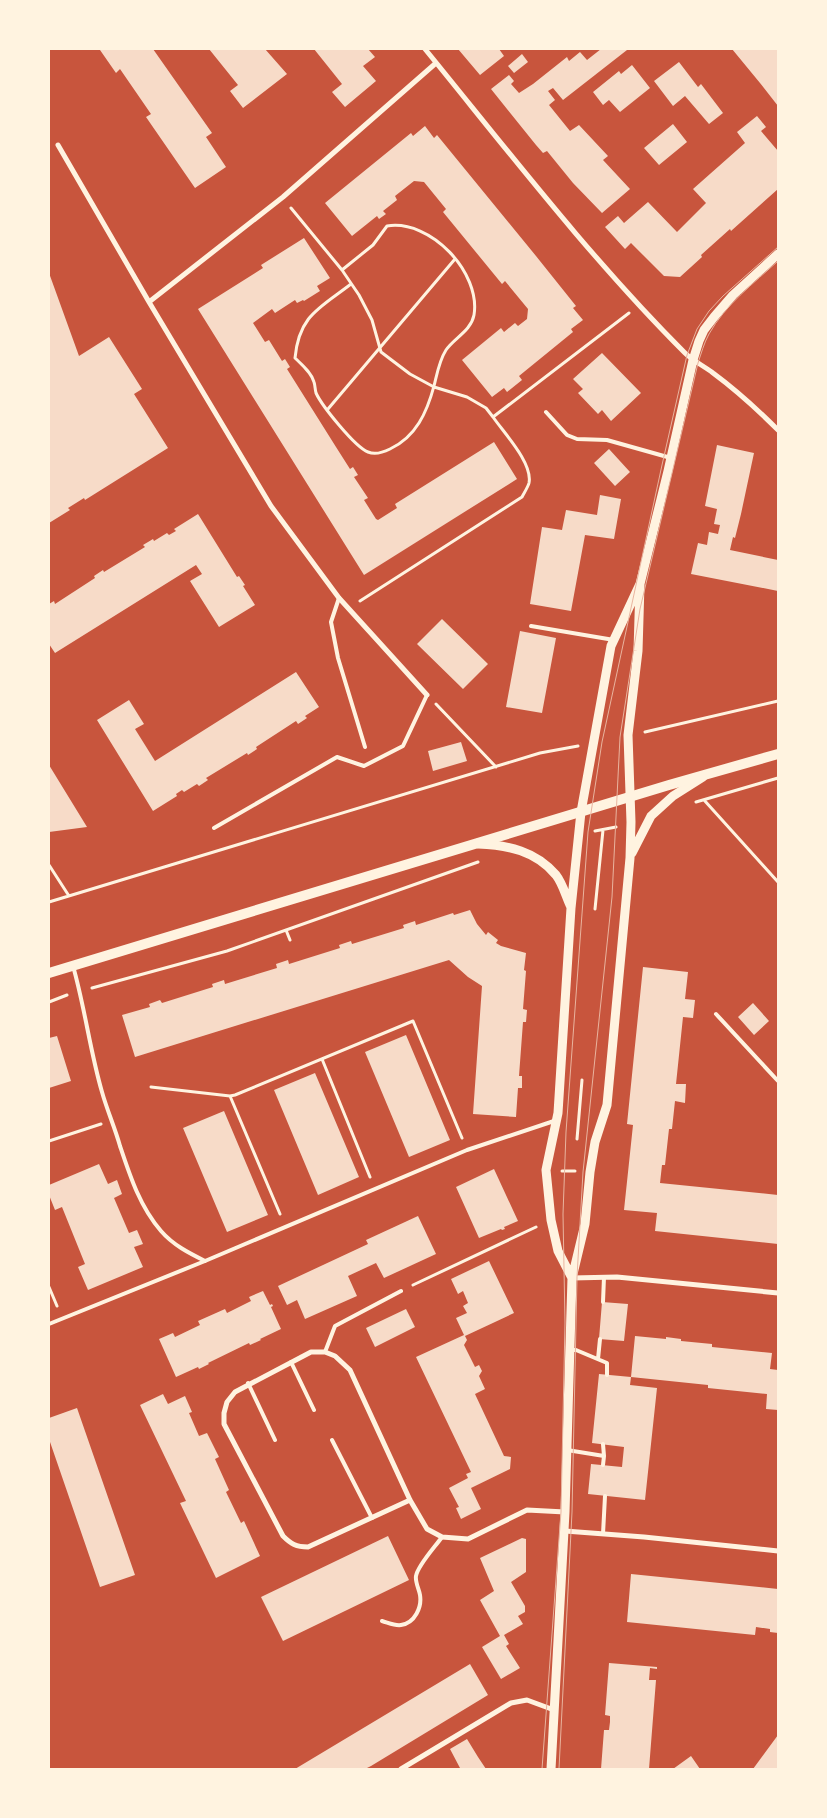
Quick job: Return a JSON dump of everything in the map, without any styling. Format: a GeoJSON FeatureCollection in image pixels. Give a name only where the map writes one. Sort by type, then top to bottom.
{"type":"FeatureCollection","features":[{"type":"Feature","properties":{"kind":"main road"},"geometry":{"type":"LineString","coordinates":[[49,973],[630,796],[778,754]]}},
{"type":"Feature","properties":{"kind":"street"},"geometry":{"type":"LineString","coordinates":[[425,49],[562,218],[640,305],[693,360],[720,378],[763,414],[778,430]]}},
{"type":"Feature","properties":{"kind":"street"},"geometry":{"type":"LineString","coordinates":[[149,302],[283,197],[436,63]]}},
{"type":"Feature","properties":{"kind":"street"},"geometry":{"type":"LineString","coordinates":[[58,145],[271,506],[348,609],[427,695]]}},
{"type":"Feature","properties":{"kind":"street"},"geometry":{"type":"LineString","coordinates":[[572,1278],[558,1251],[551,1220],[546,1170],[557,1120],[571,908],[578,834],[612,646],[640,584],[693,360],[704,330],[733,295],[778,254]]}},
{"type":"Feature","properties":{"kind":"street"},"geometry":{"type":"LineString","coordinates":[[551,1769],[566,1512],[568,1350],[572,1278],[585,1224],[590,1172],[596,1142],[607,1105],[630,858],[631,822],[628,736],[638,651],[640,584]]}},
{"type":"Feature","properties":{"kind":"street"},"geometry":{"type":"LineString","coordinates":[[630,858],[651,816],[673,796],[709,773]]}},
{"type":"Feature","properties":{"kind":"street"},"geometry":{"type":"LineString","coordinates":[[476,844],[499,845],[516,848],[528,853],[556,876],[571,908]]}},
{"type":"Feature","properties":{"kind":"street"},"geometry":{"type":"LineString","coordinates":[[572,1278],[617,1276],[778,1293]]}},
{"type":"Feature","properties":{"kind":"street"},"geometry":{"type":"LineString","coordinates":[[410,1500],[308,1547],[298,1547],[290,1543],[283,1536],[224,1424],[224,1412],[227,1402],[234,1392],[248,1383],[311,1352],[326,1352],[335,1356],[350,1370],[410,1500],[427,1530],[442,1538],[468,1539],[527,1510],[566,1512]]}},
{"type":"Feature","properties":{"kind":"street"},"geometry":{"type":"LineString","coordinates":[[565,1531],[778,1551]]}},
{"type":"Feature","properties":{"kind":"street"},"geometry":{"type":"LineString","coordinates":[[401,1769],[511,1703],[528,1700],[555,1710]]}},
{"type":"Feature","properties":{"kind":"lane"},"geometry":{"type":"LineString","coordinates":[[546,412],[567,435],[577,438],[607,440],[671,458]]}},
{"type":"Feature","properties":{"kind":"lane"},"geometry":{"type":"LineString","coordinates":[[339,598],[331,622],[338,658],[365,747]]}},
{"type":"Feature","properties":{"kind":"lane"},"geometry":{"type":"LineString","coordinates":[[531,626],[614,640]]}},
{"type":"Feature","properties":{"kind":"lane"},"geometry":{"type":"LineString","coordinates":[[214,828],[337,758],[364,766],[403,746],[427,695]]}},
{"type":"Feature","properties":{"kind":"lane"},"geometry":{"type":"LineString","coordinates":[[73,966],[102,1092],[132,1183],[145,1209],[161,1231],[172,1242],[205,1261]]}},
{"type":"Feature","properties":{"kind":"lane"},"geometry":{"type":"LineString","coordinates":[[716,1014],[778,1081]]}},
{"type":"Feature","properties":{"kind":"lane"},"geometry":{"type":"LineString","coordinates":[[49,1324],[205,1261],[467,1150],[557,1120]]}},
{"type":"Feature","properties":{"kind":"lane"},"geometry":{"type":"LineString","coordinates":[[603,1302],[604,1277]]}},
{"type":"Feature","properties":{"kind":"lane"},"geometry":{"type":"LineString","coordinates":[[326,1352],[335,1326],[402,1291]]}},
{"type":"Feature","properties":{"kind":"lane"},"geometry":{"type":"LineString","coordinates":[[598,1359],[600,1339]]}},
{"type":"Feature","properties":{"kind":"lane"},"geometry":{"type":"LineString","coordinates":[[568,1350],[576,1350],[607,1363],[608,1375]]}},
{"type":"Feature","properties":{"kind":"lane"},"geometry":{"type":"LineString","coordinates":[[291,1362],[314,1410]]}},
{"type":"Feature","properties":{"kind":"lane"},"geometry":{"type":"LineString","coordinates":[[248,1383],[275,1440]]}},
{"type":"Feature","properties":{"kind":"lane"},"geometry":{"type":"LineString","coordinates":[[332,1440],[372,1518]]}},
{"type":"Feature","properties":{"kind":"lane"},"geometry":{"type":"LineString","coordinates":[[603,1444],[603,1465]]}},
{"type":"Feature","properties":{"kind":"lane"},"geometry":{"type":"LineString","coordinates":[[567,1450],[604,1456]]}},
{"type":"Feature","properties":{"kind":"lane"},"geometry":{"type":"LineString","coordinates":[[603,1534],[605,1496]]}},
{"type":"Feature","properties":{"kind":"lane"},"geometry":{"type":"LineString","coordinates":[[382,1621],[404,1625],[418,1611],[420,1595],[416,1576],[420,1567],[442,1538]]}},
{"type":"Feature","properties":{"kind":"path"},"geometry":{"type":"LineString","coordinates":[[283,197],[342,270],[351,284],[372,320],[381,352],[410,374],[434,387],[467,397],[486,408],[524,459],[529,483],[522,497],[348,609]]}},
{"type":"Feature","properties":{"kind":"path"},"geometry":{"type":"LineString","coordinates":[[342,270],[373,245],[387,226],[396,225],[425,233],[444,247],[455,259],[468,280],[474,298],[474,317],[467,329],[446,350],[439,366],[425,414],[413,431],[400,444],[383,452],[368,452],[346,434],[316,393],[314,381],[306,369],[295,358],[297,342],[305,323],[312,313],[351,284]]}},
{"type":"Feature","properties":{"kind":"path"},"geometry":{"type":"LineString","coordinates":[[328,409],[380,348],[390,333],[455,259]]}},
{"type":"Feature","properties":{"kind":"path"},"geometry":{"type":"LineString","coordinates":[[493,417],[640,305]]}},
{"type":"Feature","properties":{"kind":"path"},"geometry":{"type":"LineString","coordinates":[[427,695],[496,767]]}},
{"type":"Feature","properties":{"kind":"path"},"geometry":{"type":"LineString","coordinates":[[628,736],[778,701]]}},
{"type":"Feature","properties":{"kind":"path"},"geometry":{"type":"LineString","coordinates":[[49,902],[540,753],[593,744]]}},
{"type":"Feature","properties":{"kind":"path"},"geometry":{"type":"LineString","coordinates":[[695,803],[778,778]]}},
{"type":"Feature","properties":{"kind":"path"},"geometry":{"type":"LineString","coordinates":[[704,800],[778,882]]}},
{"type":"Feature","properties":{"kind":"path"},"geometry":{"type":"LineString","coordinates":[[578,834],[603,830],[631,822]]}},
{"type":"Feature","properties":{"kind":"path"},"geometry":{"type":"LineString","coordinates":[[595,909],[603,830]]}},
{"type":"Feature","properties":{"kind":"path"},"geometry":{"type":"LineString","coordinates":[[49,1002],[80,991],[227,951],[482,861]]}},
{"type":"Feature","properties":{"kind":"path"},"geometry":{"type":"LineString","coordinates":[[49,865],[69,896]]}},
{"type":"Feature","properties":{"kind":"path"},"geometry":{"type":"LineString","coordinates":[[286,930],[290,940]]}},
{"type":"Feature","properties":{"kind":"path"},"geometry":{"type":"LineString","coordinates":[[151,1087],[230,1096],[413,1021],[467,1150]]}},
{"type":"Feature","properties":{"kind":"path"},"geometry":{"type":"LineString","coordinates":[[322,1059],[376,1189]]}},
{"type":"Feature","properties":{"kind":"path"},"geometry":{"type":"LineString","coordinates":[[578,1133],[582,1080]]}},
{"type":"Feature","properties":{"kind":"path"},"geometry":{"type":"LineString","coordinates":[[230,1096],[285,1226]]}},
{"type":"Feature","properties":{"kind":"path"},"geometry":{"type":"LineString","coordinates":[[49,1140],[112,1121]]}},
{"type":"Feature","properties":{"kind":"path"},"geometry":{"type":"LineString","coordinates":[[546,1170],[590,1172]]}},
{"type":"Feature","properties":{"kind":"path"},"geometry":{"type":"LineString","coordinates":[[402,1291],[551,1220]]}},
{"type":"Feature","properties":{"kind":"path"},"geometry":{"type":"LineString","coordinates":[[49,1287],[62,1318]]}},
{"type":"Feature","properties":{"kind":"building"},"geometry":{"type":"Polygon","coordinates":[[[153,49],[212,133],[206,137],[226,167],[195,188],[146,117],[151,114],[120,69],[116,73],[100,50],[153,49]]]}},
{"type":"Feature","properties":{"kind":"building"},"geometry":{"type":"Polygon","coordinates":[[[209,49],[265,49],[287,74],[243,108],[230,91],[238,85],[209,49]]]}},
{"type":"Feature","properties":{"kind":"building"},"geometry":{"type":"Polygon","coordinates":[[[314,49],[368,49],[375,57],[363,66],[376,81],[345,107],[332,92],[342,84],[314,49]]]}},
{"type":"Feature","properties":{"kind":"building"},"geometry":{"type":"Polygon","coordinates":[[[458,49],[499,49],[504,56],[480,75],[458,49]]]}},
{"type":"Feature","properties":{"kind":"building"},"geometry":{"type":"Polygon","coordinates":[[[601,49],[627,50],[563,100],[553,88],[548,91],[555,100],[549,105],[570,131],[579,125],[608,156],[603,160],[630,189],[602,213],[573,183],[547,151],[543,153],[491,89],[509,75],[514,81],[511,84],[519,93],[567,57],[569,61],[580,52],[587,60],[601,49]]]}},
{"type":"Feature","properties":{"kind":"building"},"geometry":{"type":"Polygon","coordinates":[[[732,49],[778,49],[778,106],[760,83],[732,49]]]}},
{"type":"Feature","properties":{"kind":"building"},"geometry":{"type":"Polygon","coordinates":[[[522,54],[528,62],[514,73],[508,66],[522,54]]]}},
{"type":"Feature","properties":{"kind":"building"},"geometry":{"type":"Polygon","coordinates":[[[679,62],[698,87],[701,84],[723,113],[709,124],[685,96],[673,106],[654,81],[679,62]]]}},
{"type":"Feature","properties":{"kind":"building"},"geometry":{"type":"Polygon","coordinates":[[[632,65],[650,88],[620,112],[609,100],[603,105],[593,92],[619,71],[621,74],[632,65]]]}},
{"type":"Feature","properties":{"kind":"building"},"geometry":{"type":"Polygon","coordinates":[[[757,116],[766,127],[761,131],[778,151],[778,189],[701,255],[702,257],[680,277],[664,276],[631,243],[625,249],[605,227],[618,216],[624,223],[648,202],[677,232],[706,203],[693,189],[745,143],[737,132],[757,116]]]}},
{"type":"Feature","properties":{"kind":"building"},"geometry":{"type":"Polygon","coordinates":[[[673,124],[687,142],[659,165],[644,148],[673,124]]]}},
{"type":"Feature","properties":{"kind":"building"},"geometry":{"type":"Polygon","coordinates":[[[425,126],[434,138],[437,135],[536,256],[576,306],[573,308],[583,320],[571,329],[573,332],[519,376],[522,380],[507,392],[504,388],[492,397],[462,360],[501,328],[504,332],[515,323],[518,326],[527,319],[528,309],[505,281],[502,284],[443,212],[446,209],[424,182],[414,181],[395,196],[397,200],[383,211],[386,214],[379,219],[377,216],[352,236],[325,203],[411,133],[413,136],[425,126]]]}},
{"type":"Feature","properties":{"kind":"building"},"geometry":{"type":"Polygon","coordinates":[[[304,238],[330,278],[317,286],[320,291],[304,301],[297,303],[295,300],[275,313],[272,309],[253,323],[265,342],[269,340],[282,361],[285,359],[290,367],[287,369],[336,447],[350,469],[353,467],[358,475],[354,477],[368,498],[364,500],[376,519],[378,520],[397,508],[395,504],[494,442],[517,479],[364,575],[198,309],[263,268],[261,265],[304,238]]]}},
{"type":"Feature","properties":{"kind":"building"},"geometry":{"type":"Polygon","coordinates":[[[49,273],[79,356],[109,337],[142,389],[134,394],[168,448],[85,500],[84,498],[68,508],[70,510],[49,523],[49,273]]]}},
{"type":"Feature","properties":{"kind":"building"},"geometry":{"type":"Polygon","coordinates":[[[602,353],[641,393],[611,421],[602,410],[598,414],[578,393],[583,389],[573,379],[602,353]]]}},
{"type":"Feature","properties":{"kind":"building"},"geometry":{"type":"Polygon","coordinates":[[[717,445],[754,453],[741,514],[730,550],[778,560],[778,591],[691,574],[698,543],[707,545],[709,532],[718,534],[720,525],[714,524],[717,509],[705,506],[717,445]]]}},
{"type":"Feature","properties":{"kind":"building"},"geometry":{"type":"Polygon","coordinates":[[[609,449],[630,472],[615,486],[594,463],[609,449]]]}},
{"type":"Feature","properties":{"kind":"building"},"geometry":{"type":"Polygon","coordinates":[[[600,495],[621,499],[614,539],[585,535],[571,611],[530,604],[542,527],[562,530],[566,510],[597,515],[600,495]]]}},
{"type":"Feature","properties":{"kind":"building"},"geometry":{"type":"Polygon","coordinates":[[[198,514],[237,577],[239,576],[245,585],[243,586],[255,605],[219,627],[190,581],[202,574],[196,565],[55,653],[49,644],[49,604],[54,601],[55,604],[95,578],[94,576],[103,570],[104,572],[145,547],[143,545],[153,539],[154,541],[167,533],[169,535],[176,531],[174,529],[198,514]]]}},
{"type":"Feature","properties":{"kind":"building"},"geometry":{"type":"Polygon","coordinates":[[[442,619],[488,664],[463,689],[417,644],[442,619]]]}},
{"type":"Feature","properties":{"kind":"building"},"geometry":{"type":"Polygon","coordinates":[[[520,631],[556,638],[542,713],[506,707],[520,631]]]}},
{"type":"Feature","properties":{"kind":"building"},"geometry":{"type":"Polygon","coordinates":[[[296,672],[319,707],[305,716],[307,718],[298,724],[296,721],[256,747],[257,749],[248,755],[247,753],[206,778],[208,780],[199,786],[197,784],[184,792],[182,790],[176,794],[177,796],[153,811],[97,720],[129,700],[144,724],[135,729],[155,761],[296,672]]]}},
{"type":"Feature","properties":{"kind":"building"},"geometry":{"type":"Polygon","coordinates":[[[461,742],[467,761],[433,771],[428,751],[461,742]]]}},
{"type":"Feature","properties":{"kind":"building"},"geometry":{"type":"Polygon","coordinates":[[[49,765],[87,827],[49,832],[49,765]]]}},
{"type":"Feature","properties":{"kind":"building"},"geometry":{"type":"Polygon","coordinates":[[[470,910],[477,924],[486,935],[488,932],[498,940],[496,943],[526,953],[523,1009],[527,1010],[526,1022],[523,1022],[519,1076],[522,1076],[522,1088],[518,1088],[516,1117],[473,1114],[482,986],[468,977],[449,960],[135,1057],[122,1015],[150,1007],[149,1004],[160,1000],[162,1003],[213,987],[212,984],[224,980],[225,984],[277,968],[276,964],[288,960],[289,964],[340,948],[339,945],[351,941],[352,944],[404,928],[403,925],[415,921],[416,925],[453,913],[454,915],[470,910]]]}},
{"type":"Feature","properties":{"kind":"building"},"geometry":{"type":"Polygon","coordinates":[[[643,967],[688,972],[685,999],[695,1000],[693,1018],[683,1017],[676,1084],[686,1084],[685,1103],[675,1101],[672,1129],[669,1129],[665,1165],[662,1165],[660,1183],[778,1195],[778,1244],[655,1231],[657,1213],[624,1210],[633,1125],[627,1124],[643,967]]]}},
{"type":"Feature","properties":{"kind":"building"},"geometry":{"type":"Polygon","coordinates":[[[753,1003],[769,1021],[754,1035],[738,1017],[753,1003]]]}},
{"type":"Feature","properties":{"kind":"building"},"geometry":{"type":"Polygon","coordinates":[[[406,1035],[450,1140],[409,1157],[365,1052],[406,1035]]]}},
{"type":"Feature","properties":{"kind":"building"},"geometry":{"type":"Polygon","coordinates":[[[57,1036],[71,1081],[49,1088],[49,1038],[57,1036]]]}},
{"type":"Feature","properties":{"kind":"building"},"geometry":{"type":"Polygon","coordinates":[[[315,1073],[359,1177],[318,1195],[274,1090],[315,1073]]]}},
{"type":"Feature","properties":{"kind":"building"},"geometry":{"type":"Polygon","coordinates":[[[224,1111],[268,1215],[227,1232],[183,1128],[224,1111]]]}},
{"type":"Feature","properties":{"kind":"building"},"geometry":{"type":"Polygon","coordinates":[[[99,1164],[108,1184],[117,1180],[122,1194],[114,1198],[129,1233],[137,1230],[143,1244],[134,1247],[143,1267],[88,1290],[78,1267],[85,1264],[62,1207],[55,1210],[49,1195],[49,1185],[99,1164]]]}},
{"type":"Feature","properties":{"kind":"building"},"geometry":{"type":"Polygon","coordinates":[[[494,1169],[518,1221],[504,1227],[505,1229],[479,1238],[456,1187],[494,1169]]]}},
{"type":"Feature","properties":{"kind":"building"},"geometry":{"type":"Polygon","coordinates":[[[418,1216],[436,1254],[384,1278],[376,1263],[348,1276],[357,1296],[305,1319],[297,1300],[287,1305],[278,1286],[368,1244],[366,1240],[418,1216]]]}},
{"type":"Feature","properties":{"kind":"building"},"geometry":{"type":"Polygon","coordinates":[[[489,1261],[514,1313],[465,1336],[467,1340],[464,1345],[475,1367],[479,1365],[482,1371],[479,1376],[485,1389],[475,1394],[504,1456],[511,1457],[510,1469],[471,1488],[481,1509],[461,1519],[456,1508],[459,1507],[449,1488],[468,1478],[466,1474],[471,1472],[416,1357],[464,1335],[456,1318],[467,1313],[463,1306],[468,1303],[463,1291],[458,1294],[451,1279],[489,1261]]]}},
{"type":"Feature","properties":{"kind":"building"},"geometry":{"type":"Polygon","coordinates":[[[263,1291],[270,1305],[272,1304],[273,1306],[271,1307],[281,1329],[199,1369],[198,1367],[176,1377],[159,1339],[173,1333],[175,1337],[200,1325],[198,1321],[225,1309],[227,1313],[251,1301],[249,1297],[263,1291]]]}},
{"type":"Feature","properties":{"kind":"building"},"geometry":{"type":"Polygon","coordinates":[[[602,1302],[628,1304],[624,1341],[599,1339],[602,1302]]]}},
{"type":"Feature","properties":{"kind":"building"},"geometry":{"type":"Polygon","coordinates":[[[406,1309],[415,1327],[375,1347],[366,1328],[406,1309]]]}},
{"type":"Feature","properties":{"kind":"building"},"geometry":{"type":"Polygon","coordinates":[[[635,1336],[666,1339],[666,1337],[681,1339],[681,1341],[712,1344],[712,1347],[772,1353],[770,1369],[778,1370],[778,1410],[766,1409],[767,1394],[708,1388],[708,1385],[631,1377],[635,1336]]]}},
{"type":"Feature","properties":{"kind":"building"},"geometry":{"type":"Polygon","coordinates":[[[599,1374],[631,1377],[630,1385],[657,1388],[645,1500],[588,1494],[591,1464],[622,1467],[624,1447],[592,1443],[599,1374]]]}},
{"type":"Feature","properties":{"kind":"building"},"geometry":{"type":"Polygon","coordinates":[[[163,1394],[168,1404],[185,1396],[192,1412],[189,1413],[199,1436],[207,1433],[219,1457],[215,1459],[229,1490],[226,1492],[241,1523],[244,1521],[260,1556],[216,1578],[180,1503],[186,1501],[140,1405],[163,1394]]]}},
{"type":"Feature","properties":{"kind":"building"},"geometry":{"type":"Polygon","coordinates":[[[77,1408],[135,1575],[100,1587],[49,1439],[49,1418],[77,1408]]]}},
{"type":"Feature","properties":{"kind":"building"},"geometry":{"type":"Polygon","coordinates":[[[388,1536],[409,1580],[283,1641],[261,1597],[388,1536]]]}},
{"type":"Feature","properties":{"kind":"building"},"geometry":{"type":"Polygon","coordinates":[[[522,1538],[526,1539],[526,1572],[511,1582],[525,1606],[525,1612],[518,1616],[523,1624],[504,1635],[509,1644],[506,1646],[520,1668],[501,1679],[482,1647],[500,1636],[480,1600],[494,1591],[480,1558],[522,1538]]]}},
{"type":"Feature","properties":{"kind":"building"},"geometry":{"type":"Polygon","coordinates":[[[631,1574],[778,1589],[778,1633],[770,1632],[770,1629],[756,1627],[755,1635],[627,1622],[631,1574]]]}},
{"type":"Feature","properties":{"kind":"building"},"geometry":{"type":"Polygon","coordinates":[[[609,1663],[657,1667],[657,1669],[650,1668],[649,1680],[656,1680],[649,1769],[601,1769],[604,1730],[609,1730],[610,1722],[610,1716],[605,1715],[609,1663]]]}},
{"type":"Feature","properties":{"kind":"building"},"geometry":{"type":"Polygon","coordinates":[[[470,1664],[488,1695],[371,1766],[365,1769],[295,1769],[470,1664]]]}},
{"type":"Feature","properties":{"kind":"building"},"geometry":{"type":"Polygon","coordinates":[[[778,1735],[778,1769],[753,1769],[778,1735]]]}},
{"type":"Feature","properties":{"kind":"building"},"geometry":{"type":"Polygon","coordinates":[[[467,1739],[486,1769],[460,1768],[450,1749],[467,1739]]]}},
{"type":"Feature","properties":{"kind":"building"},"geometry":{"type":"Polygon","coordinates":[[[691,1756],[700,1769],[673,1769],[691,1756]]]}},
{"type":"Feature","properties":{"kind":"tram line"},"geometry":{"type":"LineString","coordinates":[[542,1769],[561,1512],[565,1323],[563,1214],[566,1132],[588,832],[602,742],[687,355],[697,329],[709,311],[778,247]]}},
{"type":"Feature","properties":{"kind":"tram line"},"geometry":{"type":"LineString","coordinates":[[559,1769],[572,1512],[577,1277],[583,1172],[612,897],[620,737],[640,609],[701,352],[709,334],[723,313],[778,261]]}}]}
